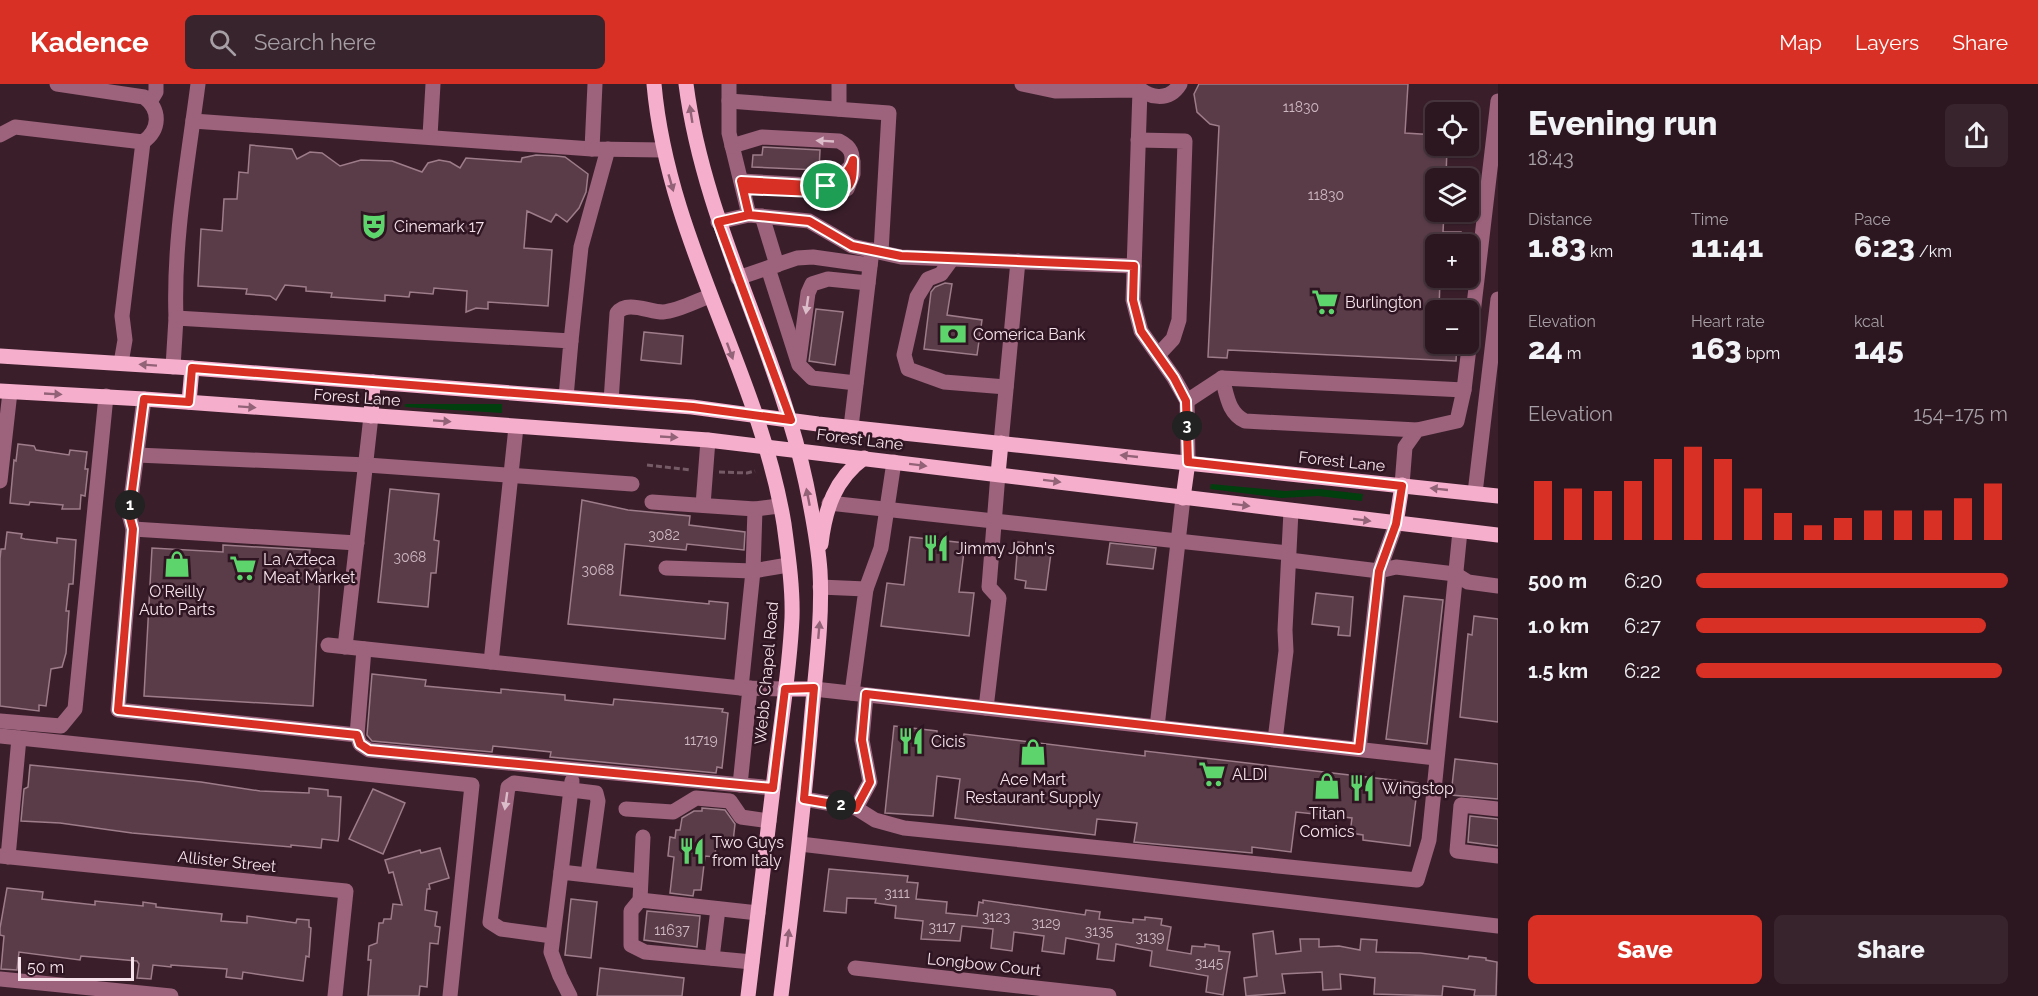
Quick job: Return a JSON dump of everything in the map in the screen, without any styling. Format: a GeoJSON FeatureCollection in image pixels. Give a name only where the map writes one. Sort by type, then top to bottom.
{"type":"FeatureCollection","features":[{"type":"Feature","properties":{"kind":"main road","name":"Webb Chapel Road"},"geometry":{"type":"LineString","coordinates":[[654,84],[663,150],[680,217],[765,446],[779,506],[788,565],[792,616],[748,996]]}},
{"type":"Feature","properties":{"kind":"main road"},"geometry":{"type":"LineString","coordinates":[[686,84],[696,146],[718,222],[791,420],[819,565],[820,587],[814,688],[800,844],[782,996]]}},
{"type":"Feature","properties":{"kind":"main road","name":"Forest Lane"},"geometry":{"type":"LineString","coordinates":[[0,356],[192,368],[754,414],[851,427],[1498,496]]}},
{"type":"Feature","properties":{"kind":"main road"},"geometry":{"type":"LineString","coordinates":[[189,402],[192,368]]}},
{"type":"Feature","properties":{"kind":"main road"},"geometry":{"type":"LineString","coordinates":[[371,416],[374,382]]}},
{"type":"Feature","properties":{"kind":"main road","name":"Forest Lane"},"geometry":{"type":"LineString","coordinates":[[5,392],[106,396],[708,440],[1498,535]]}},
{"type":"Feature","properties":{"kind":"main road"},"geometry":{"type":"LineString","coordinates":[[998,474],[1001,443]]}},
{"type":"Feature","properties":{"kind":"main road"},"geometry":{"type":"LineString","coordinates":[[819,565],[829,503],[838,482],[864,458]]}},
{"type":"Feature","properties":{"kind":"main road"},"geometry":{"type":"LineString","coordinates":[[1183,498],[1188,462]]}},
{"type":"Feature","properties":{"kind":"main road"},"geometry":{"type":"LineString","coordinates":[[1396,524],[1402,486]]}},
{"type":"Feature","properties":{"kind":"main road"},"geometry":{"type":"LineString","coordinates":[[785,689],[814,688]]}},
{"type":"Feature","properties":{"kind":"street"},"geometry":{"type":"LineString","coordinates":[[0,135],[15,127],[142,142],[149,138],[157,124],[157,116],[150,102],[137,94],[98,87],[59,84]]}},
{"type":"Feature","properties":{"kind":"street"},"geometry":{"type":"LineString","coordinates":[[150,102],[156,92],[156,84]]}},
{"type":"Feature","properties":{"kind":"street"},"geometry":{"type":"LineString","coordinates":[[173,367],[179,226],[198,84]]}},
{"type":"Feature","properties":{"kind":"street"},"geometry":{"type":"LineString","coordinates":[[430,136],[433,84]]}},
{"type":"Feature","properties":{"kind":"street"},"geometry":{"type":"LineString","coordinates":[[592,149],[595,84]]}},
{"type":"Feature","properties":{"kind":"street"},"geometry":{"type":"LineString","coordinates":[[729,84],[729,133],[732,146],[742,185],[756,215],[772,267],[799,365],[812,378],[856,383]]}},
{"type":"Feature","properties":{"kind":"street"},"geometry":{"type":"LineString","coordinates":[[839,84],[839,109]]}},
{"type":"Feature","properties":{"kind":"street"},"geometry":{"type":"LineString","coordinates":[[1022,84],[1055,91],[1138,87],[1155,97],[1172,93],[1180,84]]}},
{"type":"Feature","properties":{"kind":"street"},"geometry":{"type":"LineString","coordinates":[[1138,87],[1135,309],[1141,331],[1186,401],[1188,462]]}},
{"type":"Feature","properties":{"kind":"street"},"geometry":{"type":"LineString","coordinates":[[729,101],[889,113],[874,256],[868,283],[851,427]]}},
{"type":"Feature","properties":{"kind":"street"},"geometry":{"type":"LineString","coordinates":[[1222,378],[1231,410],[1245,421],[1417,430],[1457,421],[1464,390],[1498,101]]}},
{"type":"Feature","properties":{"kind":"street"},"geometry":{"type":"LineString","coordinates":[[193,121],[592,149],[663,150]]}},
{"type":"Feature","properties":{"kind":"street"},"geometry":{"type":"LineString","coordinates":[[732,146],[762,137],[839,141],[849,146],[853,160],[842,176],[826,186],[742,185]]}},
{"type":"Feature","properties":{"kind":"street"},"geometry":{"type":"LineString","coordinates":[[1138,140],[1185,141],[1179,320],[1173,339],[1158,355]]}},
{"type":"Feature","properties":{"kind":"street"},"geometry":{"type":"LineString","coordinates":[[121,363],[125,340],[122,316],[142,142]]}},
{"type":"Feature","properties":{"kind":"street"},"geometry":{"type":"LineString","coordinates":[[566,397],[581,247],[608,149]]}},
{"type":"Feature","properties":{"kind":"street"},"geometry":{"type":"LineString","coordinates":[[718,222],[756,215],[809,221],[874,256]]}},
{"type":"Feature","properties":{"kind":"street"},"geometry":{"type":"LineString","coordinates":[[738,278],[797,258],[813,257],[901,256],[1134,266]]}},
{"type":"Feature","properties":{"kind":"street"},"geometry":{"type":"LineString","coordinates":[[952,259],[941,274],[928,279],[917,297],[904,355],[908,369],[944,382],[1006,387]]}},
{"type":"Feature","properties":{"kind":"street"},"geometry":{"type":"LineString","coordinates":[[1001,443],[1018,261]]}},
{"type":"Feature","properties":{"kind":"street"},"geometry":{"type":"LineString","coordinates":[[799,365],[808,292],[812,284],[828,279],[868,283]]}},
{"type":"Feature","properties":{"kind":"street"},"geometry":{"type":"LineString","coordinates":[[611,401],[618,311],[628,307],[671,310],[710,296]]}},
{"type":"Feature","properties":{"kind":"street"},"geometry":{"type":"LineString","coordinates":[[1475,493],[1498,299]]}},
{"type":"Feature","properties":{"kind":"street"},"geometry":{"type":"LineString","coordinates":[[176,318],[571,341]]}},
{"type":"Feature","properties":{"kind":"street"},"geometry":{"type":"LineString","coordinates":[[1186,401],[1222,378],[1464,390]]}},
{"type":"Feature","properties":{"kind":"street"},"geometry":{"type":"LineString","coordinates":[[0,481],[5,392]]}},
{"type":"Feature","properties":{"kind":"street"},"geometry":{"type":"LineString","coordinates":[[0,720],[61,726],[75,709],[106,396]]}},
{"type":"Feature","properties":{"kind":"street"},"geometry":{"type":"LineString","coordinates":[[144,399],[129,514],[133,529],[118,710],[357,735]]}},
{"type":"Feature","properties":{"kind":"street"},"geometry":{"type":"LineString","coordinates":[[345,647],[371,416]]}},
{"type":"Feature","properties":{"kind":"street"},"geometry":{"type":"LineString","coordinates":[[491,662],[516,427]]}},
{"type":"Feature","properties":{"kind":"street"},"geometry":{"type":"LineString","coordinates":[[1402,486],[1405,447],[1417,430]]}},
{"type":"Feature","properties":{"kind":"street"},"geometry":{"type":"LineString","coordinates":[[703,505],[708,440]]}},
{"type":"Feature","properties":{"kind":"street"},"geometry":{"type":"LineString","coordinates":[[137,454],[367,465],[633,484]]}},
{"type":"Feature","properties":{"kind":"street"},"geometry":{"type":"LineString","coordinates":[[856,808],[870,782],[862,740],[859,694],[866,589],[881,548],[894,462]]}},
{"type":"Feature","properties":{"kind":"street"},"geometry":{"type":"LineString","coordinates":[[986,708],[999,598],[988,587],[998,474]]}},
{"type":"Feature","properties":{"kind":"street"},"geometry":{"type":"LineString","coordinates":[[1157,727],[1183,498]]}},
{"type":"Feature","properties":{"kind":"street"},"geometry":{"type":"LineString","coordinates":[[652,502],[755,509],[779,506]]}},
{"type":"Feature","properties":{"kind":"street"},"geometry":{"type":"LineString","coordinates":[[829,503],[1178,541],[1379,571],[1396,567],[1455,574],[1468,582],[1498,586]]}},
{"type":"Feature","properties":{"kind":"street"},"geometry":{"type":"LineString","coordinates":[[740,785],[755,509]]}},
{"type":"Feature","properties":{"kind":"street"},"geometry":{"type":"LineString","coordinates":[[1275,740],[1286,651],[1291,511]]}},
{"type":"Feature","properties":{"kind":"street"},"geometry":{"type":"LineString","coordinates":[[1359,749],[1379,571],[1396,524]]}},
{"type":"Feature","properties":{"kind":"street"},"geometry":{"type":"LineString","coordinates":[[133,529],[357,543]]}},
{"type":"Feature","properties":{"kind":"street"},"geometry":{"type":"LineString","coordinates":[[804,799],[856,808],[875,820],[904,828],[1417,880],[1429,840],[1460,531]]}},
{"type":"Feature","properties":{"kind":"street"},"geometry":{"type":"LineString","coordinates":[[666,568],[753,571],[788,565]]}},
{"type":"Feature","properties":{"kind":"street"},"geometry":{"type":"LineString","coordinates":[[820,587],[866,589]]}},
{"type":"Feature","properties":{"kind":"street"},"geometry":{"type":"LineString","coordinates":[[328,645],[745,688],[785,689]]}},
{"type":"Feature","properties":{"kind":"street"},"geometry":{"type":"LineString","coordinates":[[364,649],[357,735],[360,744],[369,750],[773,788]]}},
{"type":"Feature","properties":{"kind":"street"},"geometry":{"type":"LineString","coordinates":[[814,688],[1436,758]]}},
{"type":"Feature","properties":{"kind":"street"},"geometry":{"type":"LineString","coordinates":[[0,736],[472,785],[450,996]]}},
{"type":"Feature","properties":{"kind":"street"},"geometry":{"type":"LineString","coordinates":[[4,856],[19,738]]}},
{"type":"Feature","properties":{"kind":"street"},"geometry":{"type":"LineString","coordinates":[[570,996],[551,952],[573,769]]}},
{"type":"Feature","properties":{"kind":"street"},"geometry":{"type":"LineString","coordinates":[[552,936],[501,929],[490,922],[508,787],[514,783],[596,793],[598,801],[588,874]]}},
{"type":"Feature","properties":{"kind":"street"},"geometry":{"type":"LineString","coordinates":[[626,809],[674,812],[696,798],[730,801],[741,817],[769,820]]}},
{"type":"Feature","properties":{"kind":"street"},"geometry":{"type":"LineString","coordinates":[[1498,809],[1461,804],[1457,851],[1498,856]]}},
{"type":"Feature","properties":{"kind":"street"},"geometry":{"type":"LineString","coordinates":[[643,837],[640,900],[631,911],[631,945],[645,952],[752,962]]}},
{"type":"Feature","properties":{"kind":"street"},"geometry":{"type":"LineString","coordinates":[[800,844],[1498,926]]}},
{"type":"Feature","properties":{"kind":"street","name":"Allister Street"},"geometry":{"type":"LineString","coordinates":[[4,856],[346,891],[335,996]]}},
{"type":"Feature","properties":{"kind":"street"},"geometry":{"type":"LineString","coordinates":[[561,872],[640,881]]}},
{"type":"Feature","properties":{"kind":"street"},"geometry":{"type":"LineString","coordinates":[[640,900],[758,914]]}},
{"type":"Feature","properties":{"kind":"street"},"geometry":{"type":"LineString","coordinates":[[712,958],[718,909]]}},
{"type":"Feature","properties":{"kind":"street","name":"Longbow Court"},"geometry":{"type":"LineString","coordinates":[[855,968],[1109,996]]}},
{"type":"Feature","properties":{"kind":"street"},"geometry":{"type":"LineString","coordinates":[[0,979],[171,996]]}},
{"type":"Feature","properties":{"kind":"green space"},"geometry":{"type":"Polygon","coordinates":[[[405,404],[502,404],[502,413],[405,407],[405,404]]]}},
{"type":"Feature","properties":{"kind":"green space"},"geometry":{"type":"Polygon","coordinates":[[[1211,484],[1285,491],[1319,489],[1363,494],[1362,501],[1318,496],[1281,498],[1210,489],[1211,484]]]}},
{"type":"Feature","properties":{"kind":"building"},"geometry":{"type":"Polygon","coordinates":[[[1199,84],[1408,84],[1405,133],[1425,134],[1425,156],[1447,156],[1446,168],[1425,168],[1425,222],[1444,222],[1443,232],[1461,232],[1461,234],[1425,234],[1425,288],[1440,288],[1439,300],[1425,300],[1425,354],[1456,354],[1456,361],[1228,350],[1227,358],[1208,357],[1219,126],[1210,124],[1197,112],[1194,94],[1199,84]]]}},
{"type":"Feature","properties":{"kind":"building","name":"Cinemark 17"},"geometry":{"type":"Polygon","coordinates":[[[250,145],[292,149],[297,159],[310,152],[322,153],[340,166],[361,160],[392,161],[422,172],[428,163],[439,160],[450,162],[460,168],[466,158],[521,162],[522,158],[536,155],[565,157],[588,174],[586,192],[579,208],[567,222],[556,214],[551,222],[527,211],[524,248],[552,250],[548,306],[488,302],[488,309],[476,308],[466,312],[467,291],[434,288],[433,294],[410,292],[409,297],[385,295],[385,301],[331,297],[332,293],[306,291],[306,287],[285,285],[276,300],[270,296],[246,294],[247,289],[198,286],[201,229],[222,231],[224,199],[237,199],[239,172],[248,173],[250,145]]]}},
{"type":"Feature","properties":{"kind":"building"},"geometry":{"type":"Polygon","coordinates":[[[763,147],[820,150],[819,170],[752,167],[753,155],[762,155],[763,147]]]}},
{"type":"Feature","properties":{"kind":"building","name":"Comerica Bank"},"geometry":{"type":"Polygon","coordinates":[[[945,283],[952,284],[947,315],[982,320],[977,355],[924,349],[931,292],[935,287],[945,283]]]}},
{"type":"Feature","properties":{"kind":"building"},"geometry":{"type":"Polygon","coordinates":[[[816,309],[843,312],[835,365],[809,361],[816,309]]]}},
{"type":"Feature","properties":{"kind":"building"},"geometry":{"type":"Polygon","coordinates":[[[644,332],[683,336],[681,364],[641,360],[644,332]]]}},
{"type":"Feature","properties":{"kind":"building"},"geometry":{"type":"Polygon","coordinates":[[[18,444],[34,446],[36,450],[69,455],[70,450],[87,452],[85,496],[81,495],[80,509],[62,509],[63,505],[30,502],[29,505],[10,503],[14,460],[16,461],[18,444]]]}},
{"type":"Feature","properties":{"kind":"building"},"geometry":{"type":"Polygon","coordinates":[[[390,489],[439,494],[434,540],[439,541],[436,573],[431,573],[428,607],[378,602],[390,489]]]}},
{"type":"Feature","properties":{"kind":"building"},"geometry":{"type":"Polygon","coordinates":[[[582,500],[628,510],[690,516],[689,525],[745,532],[744,550],[687,544],[686,550],[625,544],[620,595],[709,604],[709,601],[728,603],[725,639],[568,624],[582,500]]]}},
{"type":"Feature","properties":{"kind":"building"},"geometry":{"type":"Polygon","coordinates":[[[7,532],[22,534],[21,538],[25,539],[57,543],[57,538],[76,540],[73,584],[69,584],[66,611],[69,611],[66,653],[62,667],[51,669],[46,706],[39,705],[39,711],[0,706],[0,559],[1,549],[5,549],[7,532]]]}},
{"type":"Feature","properties":{"kind":"building"},"geometry":{"type":"Polygon","coordinates":[[[910,537],[965,543],[959,592],[974,593],[969,636],[881,626],[887,583],[904,585],[910,537]]]}},
{"type":"Feature","properties":{"kind":"building"},"geometry":{"type":"Polygon","coordinates":[[[1018,542],[1044,545],[1043,552],[1051,553],[1046,590],[1025,588],[1026,581],[1015,579],[1018,542]]]}},
{"type":"Feature","properties":{"kind":"building"},"geometry":{"type":"Polygon","coordinates":[[[1110,543],[1156,548],[1153,569],[1107,564],[1110,543]]]}},
{"type":"Feature","properties":{"kind":"building"},"geometry":{"type":"Polygon","coordinates":[[[223,545],[310,550],[309,557],[321,558],[313,706],[144,696],[152,548],[223,552],[223,545]]]}},
{"type":"Feature","properties":{"kind":"building"},"geometry":{"type":"Polygon","coordinates":[[[1316,593],[1353,597],[1350,636],[1338,635],[1339,627],[1312,624],[1316,593]]]}},
{"type":"Feature","properties":{"kind":"building"},"geometry":{"type":"Polygon","coordinates":[[[1404,596],[1443,600],[1427,744],[1386,739],[1404,596]]]}},
{"type":"Feature","properties":{"kind":"building"},"geometry":{"type":"Polygon","coordinates":[[[1474,616],[1498,619],[1498,722],[1460,717],[1468,634],[1472,635],[1474,616]]]}},
{"type":"Feature","properties":{"kind":"building"},"geometry":{"type":"Polygon","coordinates":[[[372,674],[426,680],[425,686],[501,693],[501,689],[565,695],[565,700],[613,705],[614,699],[723,709],[722,712],[728,713],[722,768],[717,767],[716,773],[550,757],[551,752],[493,746],[492,752],[372,741],[367,735],[372,674]]]}},
{"type":"Feature","properties":{"kind":"building"},"geometry":{"type":"Polygon","coordinates":[[[894,726],[937,731],[937,736],[963,739],[964,734],[1145,756],[1145,751],[1418,783],[1410,846],[1363,840],[1363,835],[1350,833],[1352,818],[1296,812],[1291,852],[1252,847],[1252,853],[1134,842],[1137,823],[1097,819],[1095,835],[955,818],[960,779],[937,776],[933,816],[885,813],[894,726]]]}},
{"type":"Feature","properties":{"kind":"building"},"geometry":{"type":"Polygon","coordinates":[[[1455,759],[1498,764],[1498,799],[1451,795],[1455,759]]]}},
{"type":"Feature","properties":{"kind":"building"},"geometry":{"type":"Polygon","coordinates":[[[30,765],[201,782],[260,791],[309,793],[309,788],[328,790],[328,796],[341,797],[338,841],[322,839],[321,848],[291,845],[291,847],[21,821],[24,789],[28,787],[30,765]]]}},
{"type":"Feature","properties":{"kind":"building"},"geometry":{"type":"Polygon","coordinates":[[[373,789],[405,803],[383,854],[349,839],[373,789]]]}},
{"type":"Feature","properties":{"kind":"building","name":"Two Guys from Italy"},"geometry":{"type":"Polygon","coordinates":[[[702,808],[725,810],[735,824],[733,842],[721,840],[720,846],[716,846],[715,857],[705,856],[701,890],[694,890],[693,896],[670,893],[674,857],[668,856],[670,837],[675,838],[676,830],[680,830],[682,818],[694,811],[702,811],[702,808]]]}},
{"type":"Feature","properties":{"kind":"building"},"geometry":{"type":"Polygon","coordinates":[[[1470,816],[1498,819],[1498,846],[1468,842],[1470,816]]]}},
{"type":"Feature","properties":{"kind":"building"},"geometry":{"type":"Polygon","coordinates":[[[440,848],[449,878],[429,884],[430,889],[427,889],[425,910],[437,912],[435,926],[440,927],[438,944],[430,943],[427,987],[420,986],[419,996],[368,996],[371,960],[368,960],[369,946],[377,943],[379,923],[383,923],[384,919],[391,919],[393,904],[402,905],[393,872],[389,873],[385,860],[420,850],[421,853],[440,848]]]}},
{"type":"Feature","properties":{"kind":"building"},"geometry":{"type":"Polygon","coordinates":[[[829,869],[908,876],[907,882],[918,883],[916,899],[947,902],[946,913],[977,916],[979,902],[983,903],[983,900],[1085,915],[1086,910],[1100,912],[1099,919],[1133,923],[1133,919],[1145,920],[1145,917],[1162,919],[1161,925],[1171,927],[1167,950],[1191,954],[1192,946],[1205,947],[1205,944],[1219,946],[1219,951],[1230,952],[1223,995],[1206,992],[1208,976],[1150,966],[1152,951],[1116,944],[1114,961],[1097,959],[1099,944],[1066,938],[1064,954],[1042,951],[1044,936],[1014,932],[1012,951],[991,948],[993,929],[962,926],[960,941],[921,939],[923,921],[895,918],[896,906],[875,903],[876,899],[847,898],[846,913],[824,911],[829,869]]]}},
{"type":"Feature","properties":{"kind":"building"},"geometry":{"type":"Polygon","coordinates":[[[7,888],[43,892],[42,899],[95,905],[95,901],[143,906],[143,902],[156,904],[156,907],[222,914],[221,921],[247,923],[247,916],[296,923],[297,919],[309,920],[311,928],[309,957],[306,956],[303,981],[243,972],[242,979],[226,977],[227,969],[171,965],[171,967],[153,965],[151,979],[137,978],[139,964],[137,961],[81,956],[80,960],[19,952],[17,970],[1,969],[4,936],[0,935],[0,928],[7,888]]]}},
{"type":"Feature","properties":{"kind":"building"},"geometry":{"type":"Polygon","coordinates":[[[571,899],[597,902],[591,958],[565,955],[571,899]]]}},
{"type":"Feature","properties":{"kind":"building"},"geometry":{"type":"Polygon","coordinates":[[[647,911],[700,916],[697,947],[644,940],[647,911]]]}},
{"type":"Feature","properties":{"kind":"building"},"geometry":{"type":"Polygon","coordinates":[[[1273,931],[1276,954],[1301,951],[1300,939],[1319,939],[1319,947],[1339,946],[1360,950],[1361,939],[1377,940],[1376,952],[1420,953],[1468,959],[1469,956],[1486,958],[1486,960],[1497,962],[1496,996],[1474,996],[1475,990],[1443,986],[1442,996],[1374,994],[1375,978],[1340,974],[1341,989],[1323,990],[1322,972],[1282,974],[1285,993],[1246,996],[1244,978],[1257,976],[1253,934],[1273,931]]]}},
{"type":"Feature","properties":{"kind":"building"},"geometry":{"type":"Polygon","coordinates":[[[600,968],[684,978],[682,996],[597,996],[600,968]]]}},
{"type":"Feature","properties":{"kind":"place","name":"Cinemark 17"},"geometry":{"type":"Point","coordinates":[374,226]}},
{"type":"Feature","properties":{"kind":"place","name":"Burlington"},"geometry":{"type":"Point","coordinates":[1325,302]}},
{"type":"Feature","properties":{"kind":"place","name":"Comerica Bank"},"geometry":{"type":"Point","coordinates":[953,334]}},
{"type":"Feature","properties":{"kind":"place","name":"Jimmy John's"},"geometry":{"type":"Point","coordinates":[936,548]}},
{"type":"Feature","properties":{"kind":"place","name":"O'Reilly Auto Parts"},"geometry":{"type":"Point","coordinates":[177,564]}},
{"type":"Feature","properties":{"kind":"place","name":"La Azteca Meat Market"},"geometry":{"type":"Point","coordinates":[243,568]}},
{"type":"Feature","properties":{"kind":"place","name":"Cicis"},"geometry":{"type":"Point","coordinates":[911,741]}},
{"type":"Feature","properties":{"kind":"place","name":"Ace Mart Restaurant Supply"},"geometry":{"type":"Point","coordinates":[1033,752]}},
{"type":"Feature","properties":{"kind":"place","name":"ALDI"},"geometry":{"type":"Point","coordinates":[1212,774]}},
{"type":"Feature","properties":{"kind":"place","name":"Titan Comics"},"geometry":{"type":"Point","coordinates":[1327,786]}},
{"type":"Feature","properties":{"kind":"place","name":"Wingstop"},"geometry":{"type":"Point","coordinates":[1362,788]}},
{"type":"Feature","properties":{"kind":"place","name":"Two Guys from Italy"},"geometry":{"type":"Point","coordinates":[692,851]}},
{"type":"Feature","properties":{"kind":"route"},"geometry":{"type":"LineString","coordinates":[[826,186],[741,181],[749,215],[718,222],[791,420],[693,407],[192,368],[189,402],[144,399],[129,514],[133,529],[118,710],[357,735],[360,744],[369,750],[773,788],[785,689],[814,688],[804,799],[856,808],[870,782],[870,772],[862,740],[866,694],[1359,749],[1379,571],[1396,524],[1402,486],[1188,462],[1186,401],[1174,378],[1141,331],[1133,300],[1134,266],[901,256],[852,246],[814,222],[749,215],[743,189],[838,193],[847,189],[851,183],[853,160],[842,176],[833,184],[826,186]]}}]}
